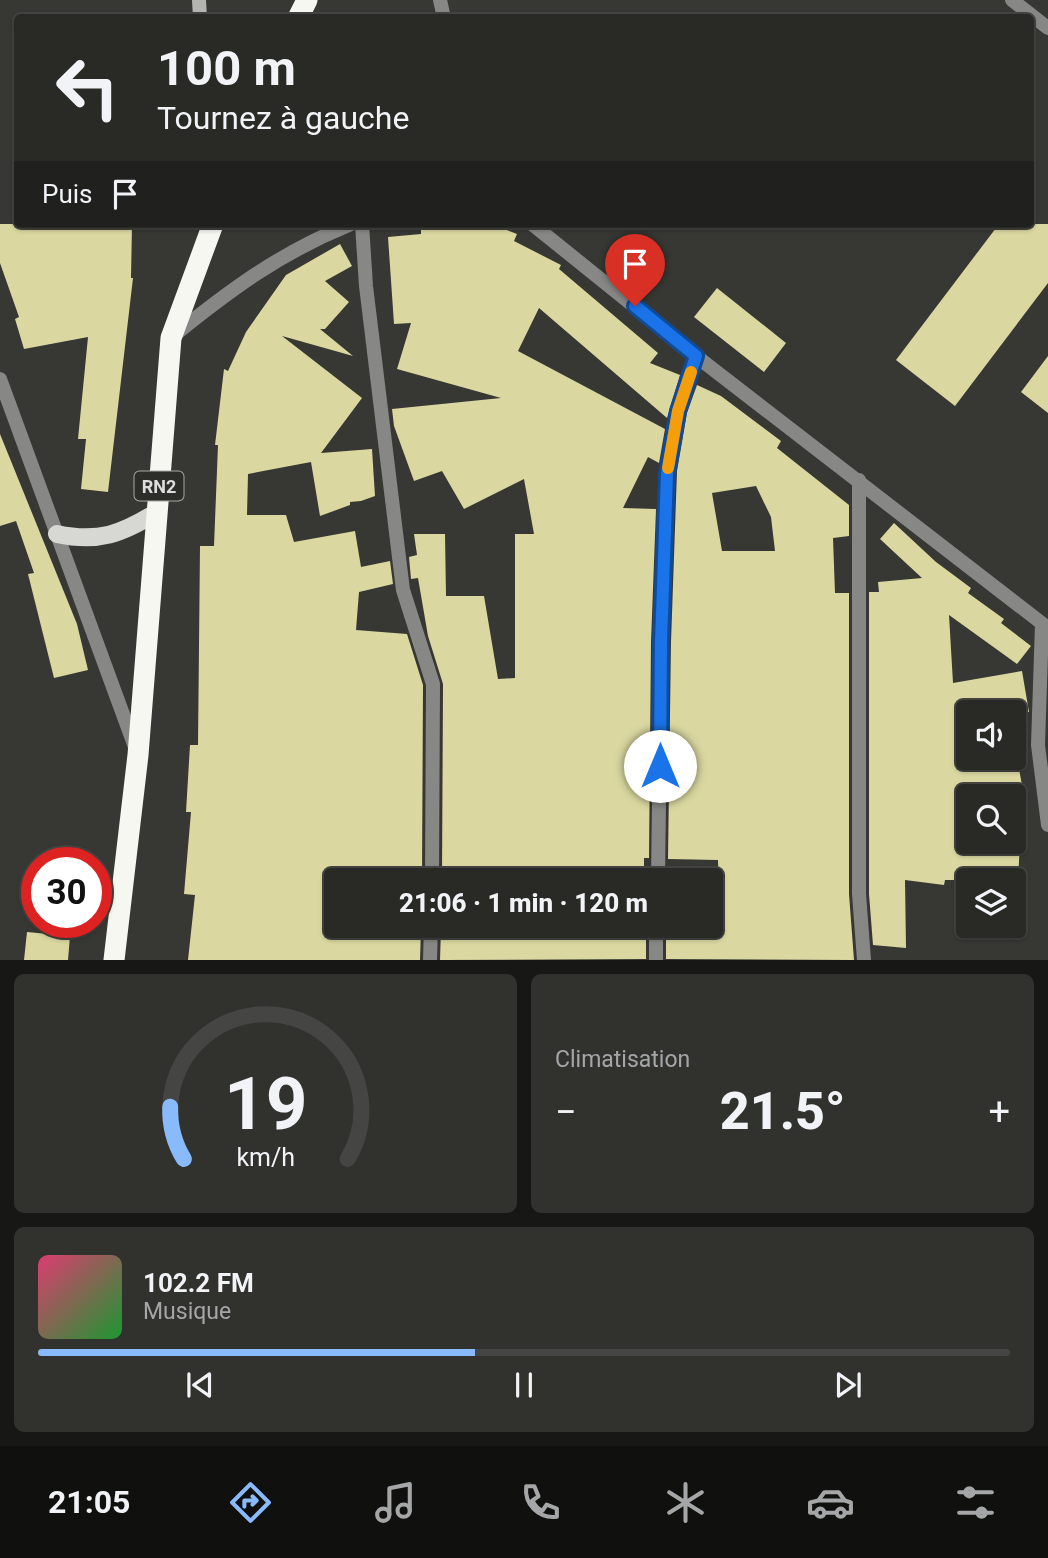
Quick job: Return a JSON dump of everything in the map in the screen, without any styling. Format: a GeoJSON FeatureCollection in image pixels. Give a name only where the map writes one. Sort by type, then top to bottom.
{"type":"FeatureCollection","features":[{"type":"Feature","properties":{"kind":"highway","name":"RN2"},"geometry":{"type":"LineString","coordinates":[[114,960],[138,755],[171,338],[211,228]]}},
{"type":"Feature","properties":{"kind":"main road"},"geometry":{"type":"LineString","coordinates":[[57,534],[76,538],[116,534],[157,512]]}},
{"type":"Feature","properties":{"kind":"street"},"geometry":{"type":"LineString","coordinates":[[1012,0],[1030,14]]}},
{"type":"Feature","properties":{"kind":"street"},"geometry":{"type":"LineString","coordinates":[[1034,17],[1048,28]]}},
{"type":"Feature","properties":{"kind":"street"},"geometry":{"type":"LineString","coordinates":[[171,338],[234,287],[279,258],[341,228]]}},
{"type":"Feature","properties":{"kind":"street"},"geometry":{"type":"LineString","coordinates":[[362,228],[366,286],[403,590],[433,684],[432,868]]}},
{"type":"Feature","properties":{"kind":"street"},"geometry":{"type":"LineString","coordinates":[[537,228],[696,356],[1045,626],[1038,745],[1048,825]]}},
{"type":"Feature","properties":{"kind":"street"},"geometry":{"type":"LineString","coordinates":[[658,868],[661,642],[667,474],[678,411],[696,356]]}},
{"type":"Feature","properties":{"kind":"street"},"geometry":{"type":"LineString","coordinates":[[0,379],[138,755]]}},
{"type":"Feature","properties":{"kind":"street"},"geometry":{"type":"LineString","coordinates":[[859,480],[859,894],[864,960]]}},
{"type":"Feature","properties":{"kind":"street"},"geometry":{"type":"LineString","coordinates":[[430,960],[431,938]]}},
{"type":"Feature","properties":{"kind":"street"},"geometry":{"type":"LineString","coordinates":[[656,938],[656,960]]}},
{"type":"Feature","properties":{"kind":"building"},"geometry":{"type":"Polygon","coordinates":[[[0,224],[14,224],[14,228],[132,228],[133,278],[108,492],[81,489],[86,439],[78,439],[88,337],[24,349],[15,319],[19,317],[0,263],[0,224]]]}},
{"type":"Feature","properties":{"kind":"building"},"geometry":{"type":"Polygon","coordinates":[[[1034,224],[1048,224],[1048,283],[955,406],[896,360],[996,228],[1034,228],[1034,224]]]}},
{"type":"Feature","properties":{"kind":"building"},"geometry":{"type":"Polygon","coordinates":[[[421,228],[501,228],[517,234],[514,241],[561,265],[559,269],[658,353],[650,363],[680,375],[667,418],[539,308],[518,351],[665,429],[659,463],[648,457],[623,508],[656,509],[651,642],[649,858],[644,858],[644,867],[442,868],[443,684],[428,636],[418,578],[411,579],[409,557],[417,555],[414,534],[445,534],[446,596],[484,596],[498,679],[515,678],[515,534],[534,534],[524,479],[464,509],[442,471],[414,481],[394,426],[392,409],[501,398],[397,369],[411,323],[394,324],[388,237],[421,234],[421,228]]]}},
{"type":"Feature","properties":{"kind":"building"},"geometry":{"type":"Polygon","coordinates":[[[340,244],[352,266],[325,281],[349,302],[325,329],[320,329],[353,356],[282,336],[362,398],[321,453],[372,449],[375,496],[350,502],[350,505],[320,516],[311,462],[248,474],[247,515],[286,515],[294,542],[355,531],[361,567],[390,561],[393,584],[359,592],[356,630],[407,634],[423,685],[422,868],[324,868],[324,938],[421,938],[420,960],[188,960],[195,895],[184,894],[191,812],[186,812],[190,745],[198,745],[200,546],[214,546],[218,445],[215,445],[224,369],[228,371],[246,332],[286,275],[340,244]]]}},
{"type":"Feature","properties":{"kind":"building"},"geometry":{"type":"Polygon","coordinates":[[[717,288],[786,343],[764,372],[694,317],[717,288]]]}},
{"type":"Feature","properties":{"kind":"building"},"geometry":{"type":"Polygon","coordinates":[[[1048,356],[1048,413],[1021,392],[1048,356]]]}},
{"type":"Feature","properties":{"kind":"building"},"geometry":{"type":"Polygon","coordinates":[[[697,385],[721,396],[781,441],[777,448],[849,505],[849,536],[833,538],[835,593],[849,593],[849,894],[854,960],[666,959],[666,938],[723,938],[723,868],[718,868],[718,860],[668,859],[677,471],[687,413],[697,385]],[[756,486],[712,493],[722,551],[775,551],[771,517],[756,486]]]}},
{"type":"Feature","properties":{"kind":"building"},"geometry":{"type":"Polygon","coordinates":[[[0,434],[77,624],[88,670],[54,678],[28,574],[34,573],[16,521],[0,526],[0,434]]]}},
{"type":"Feature","properties":{"kind":"building"},"geometry":{"type":"Polygon","coordinates":[[[894,523],[936,562],[971,588],[968,593],[1004,619],[1001,623],[1031,646],[1017,664],[949,615],[953,683],[1022,671],[1029,712],[1026,712],[1026,700],[956,700],[956,770],[1019,770],[1022,784],[956,784],[956,854],[1019,854],[1019,868],[956,868],[956,880],[945,880],[944,885],[905,880],[906,948],[873,945],[869,894],[869,592],[879,592],[878,582],[922,578],[880,539],[894,523]]]}},
{"type":"Feature","properties":{"kind":"building"},"geometry":{"type":"Polygon","coordinates":[[[26,938],[70,938],[68,960],[24,960],[26,938]]]}},
{"type":"Feature","properties":{"kind":"building"},"geometry":{"type":"Polygon","coordinates":[[[441,938],[646,938],[646,959],[440,960],[441,938]]]}},
{"type":"Feature","properties":{"kind":"slow traffic"},"geometry":{"type":"LineString","coordinates":[[668,468],[678,411],[691,372]]}},
{"type":"Feature","properties":{"kind":"route"},"geometry":{"type":"LineString","coordinates":[[635,306],[696,356],[678,411],[667,474],[660,766]]}}]}
